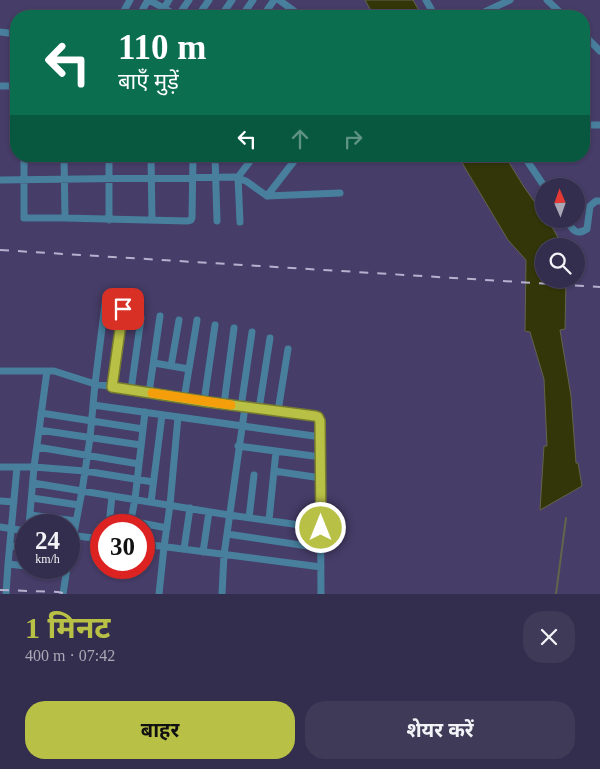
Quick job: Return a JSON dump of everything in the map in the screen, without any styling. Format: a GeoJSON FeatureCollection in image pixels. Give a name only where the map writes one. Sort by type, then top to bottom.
{"type":"FeatureCollection","features":[{"type":"Feature","properties":{"kind":"street"},"geometry":{"type":"LineString","coordinates":[[148,0],[168,10]]}},
{"type":"Feature","properties":{"kind":"street"},"geometry":{"type":"LineString","coordinates":[[164,8],[169,0]]}},
{"type":"Feature","properties":{"kind":"street"},"geometry":{"type":"LineString","coordinates":[[279,0],[293,10]]}},
{"type":"Feature","properties":{"kind":"street"},"geometry":{"type":"LineString","coordinates":[[489,10],[510,0]]}},
{"type":"Feature","properties":{"kind":"street"},"geometry":{"type":"LineString","coordinates":[[547,0],[558,10]]}},
{"type":"Feature","properties":{"kind":"street"},"geometry":{"type":"LineString","coordinates":[[590,41],[600,51]]}},
{"type":"Feature","properties":{"kind":"street"},"geometry":{"type":"LineString","coordinates":[[24,162],[24,218],[187,221],[192,218],[193,162]]}},
{"type":"Feature","properties":{"kind":"street"},"geometry":{"type":"LineString","coordinates":[[64,162],[64,218]]}},
{"type":"Feature","properties":{"kind":"street"},"geometry":{"type":"LineString","coordinates":[[109,162],[109,220]]}},
{"type":"Feature","properties":{"kind":"street"},"geometry":{"type":"LineString","coordinates":[[151,162],[152,220]]}},
{"type":"Feature","properties":{"kind":"street"},"geometry":{"type":"LineString","coordinates":[[215,162],[217,221]]}},
{"type":"Feature","properties":{"kind":"street"},"geometry":{"type":"LineString","coordinates":[[240,222],[238,177],[249,162]]}},
{"type":"Feature","properties":{"kind":"street"},"geometry":{"type":"LineString","coordinates":[[267,196],[293,162]]}},
{"type":"Feature","properties":{"kind":"street"},"geometry":{"type":"LineString","coordinates":[[528,162],[539,178]]}},
{"type":"Feature","properties":{"kind":"street"},"geometry":{"type":"LineString","coordinates":[[0,180],[238,177],[246,180],[267,196],[340,193]]}},
{"type":"Feature","properties":{"kind":"street"},"geometry":{"type":"LineString","coordinates":[[572,228],[574,231],[582,233],[587,229],[590,206],[596,201],[600,201]]}},
{"type":"Feature","properties":{"kind":"street"},"geometry":{"type":"LineString","coordinates":[[77,514],[88,455],[106,296]]}},
{"type":"Feature","properties":{"kind":"street"},"geometry":{"type":"LineString","coordinates":[[112,387],[123,309]]}},
{"type":"Feature","properties":{"kind":"street"},"geometry":{"type":"LineString","coordinates":[[149,393],[160,316]]}},
{"type":"Feature","properties":{"kind":"street"},"geometry":{"type":"LineString","coordinates":[[131,390],[140,318]]}},
{"type":"Feature","properties":{"kind":"street"},"geometry":{"type":"LineString","coordinates":[[171,366],[179,320]]}},
{"type":"Feature","properties":{"kind":"street"},"geometry":{"type":"LineString","coordinates":[[184,398],[197,320]]}},
{"type":"Feature","properties":{"kind":"street"},"geometry":{"type":"LineString","coordinates":[[204,402],[215,326]]}},
{"type":"Feature","properties":{"kind":"street"},"geometry":{"type":"LineString","coordinates":[[224,404],[234,328]]}},
{"type":"Feature","properties":{"kind":"street"},"geometry":{"type":"LineString","coordinates":[[222,594],[226,534],[252,332]]}},
{"type":"Feature","properties":{"kind":"street"},"geometry":{"type":"LineString","coordinates":[[259,409],[270,338]]}},
{"type":"Feature","properties":{"kind":"street"},"geometry":{"type":"LineString","coordinates":[[278,411],[288,349]]}},
{"type":"Feature","properties":{"kind":"street"},"geometry":{"type":"LineString","coordinates":[[154,363],[189,369]]}},
{"type":"Feature","properties":{"kind":"street"},"geometry":{"type":"LineString","coordinates":[[30,514],[34,467],[48,370]]}},
{"type":"Feature","properties":{"kind":"street"},"geometry":{"type":"LineString","coordinates":[[0,371],[48,370],[112,387],[204,402],[318,417],[321,437],[321,594]]}},
{"type":"Feature","properties":{"kind":"street"},"geometry":{"type":"LineString","coordinates":[[94,405],[321,437]]}},
{"type":"Feature","properties":{"kind":"street"},"geometry":{"type":"LineString","coordinates":[[132,514],[145,412]]}},
{"type":"Feature","properties":{"kind":"street"},"geometry":{"type":"LineString","coordinates":[[41,413],[143,429]]}},
{"type":"Feature","properties":{"kind":"street"},"geometry":{"type":"LineString","coordinates":[[151,502],[162,414]]}},
{"type":"Feature","properties":{"kind":"street"},"geometry":{"type":"LineString","coordinates":[[159,594],[178,417]]}},
{"type":"Feature","properties":{"kind":"street"},"geometry":{"type":"LineString","coordinates":[[39,430],[141,445]]}},
{"type":"Feature","properties":{"kind":"street"},"geometry":{"type":"LineString","coordinates":[[238,446],[321,457]]}},
{"type":"Feature","properties":{"kind":"street"},"geometry":{"type":"LineString","coordinates":[[37,448],[139,464]]}},
{"type":"Feature","properties":{"kind":"street"},"geometry":{"type":"LineString","coordinates":[[268,520],[276,451]]}},
{"type":"Feature","properties":{"kind":"street"},"geometry":{"type":"LineString","coordinates":[[0,467],[34,467],[85,471],[153,482]]}},
{"type":"Feature","properties":{"kind":"street"},"geometry":{"type":"LineString","coordinates":[[6,594],[18,467]]}},
{"type":"Feature","properties":{"kind":"street"},"geometry":{"type":"LineString","coordinates":[[274,471],[321,478]]}},
{"type":"Feature","properties":{"kind":"street"},"geometry":{"type":"LineString","coordinates":[[249,518],[254,475]]}},
{"type":"Feature","properties":{"kind":"street"},"geometry":{"type":"LineString","coordinates":[[33,483],[321,528]]}},
{"type":"Feature","properties":{"kind":"street"},"geometry":{"type":"LineString","coordinates":[[110,514],[112,496]]}},
{"type":"Feature","properties":{"kind":"street"},"geometry":{"type":"LineString","coordinates":[[32,498],[79,505]]}},
{"type":"Feature","properties":{"kind":"street"},"geometry":{"type":"LineString","coordinates":[[0,501],[14,502]]}},
{"type":"Feature","properties":{"kind":"street"},"geometry":{"type":"LineString","coordinates":[[184,550],[190,508]]}},
{"type":"Feature","properties":{"kind":"street"},"geometry":{"type":"LineString","coordinates":[[203,552],[209,512]]}},
{"type":"Feature","properties":{"kind":"street"},"geometry":{"type":"LineString","coordinates":[[155,526],[167,528]]}},
{"type":"Feature","properties":{"kind":"street"},"geometry":{"type":"LineString","coordinates":[[0,527],[15,529]]}},
{"type":"Feature","properties":{"kind":"street"},"geometry":{"type":"LineString","coordinates":[[226,534],[321,548]]}},
{"type":"Feature","properties":{"kind":"street"},"geometry":{"type":"LineString","coordinates":[[10,546],[15,547]]}},
{"type":"Feature","properties":{"kind":"street"},"geometry":{"type":"LineString","coordinates":[[155,546],[322,567]]}},
{"type":"Feature","properties":{"kind":"street"},"geometry":{"type":"LineString","coordinates":[[8,564],[15,565]]}},
{"type":"Feature","properties":{"kind":"street"},"geometry":{"type":"LineString","coordinates":[[63,594],[65,579]]}},
{"type":"Feature","properties":{"kind":"shaded area"},"geometry":{"type":"Polygon","coordinates":[[[365,0],[413,0],[419,10],[371,10],[365,0]]]}},
{"type":"Feature","properties":{"kind":"shaded area"},"geometry":{"type":"Polygon","coordinates":[[[462,162],[509,162],[535,202],[535,228],[553,228],[558,238],[535,238],[535,288],[566,288],[565,329],[560,330],[571,396],[576,463],[578,463],[582,486],[540,510],[544,446],[547,446],[544,379],[530,332],[525,331],[526,260],[508,240],[462,162]]]}},
{"type":"Feature","properties":{"kind":"waterway"},"geometry":{"type":"LineString","coordinates":[[556,594],[566,518]]}},
{"type":"Feature","properties":{"kind":"railway"},"geometry":{"type":"LineString","coordinates":[[0,250],[600,287]]}},
{"type":"Feature","properties":{"kind":"railway"},"geometry":{"type":"LineString","coordinates":[[0,590],[67,594]]}},
{"type":"Feature","properties":{"kind":"slow traffic"},"geometry":{"type":"LineString","coordinates":[[152,393],[231,405]]}},
{"type":"Feature","properties":{"kind":"route"},"geometry":{"type":"LineString","coordinates":[[123,309],[112,387],[320,418],[321,528]]}}]}
